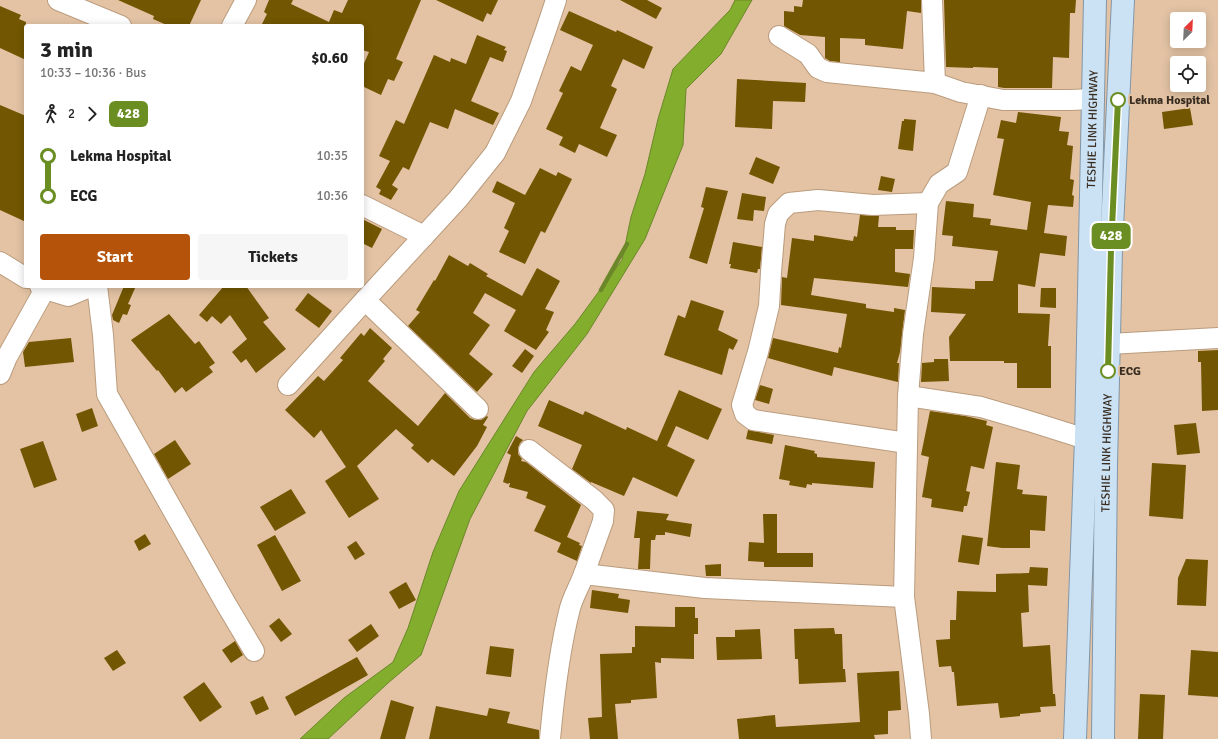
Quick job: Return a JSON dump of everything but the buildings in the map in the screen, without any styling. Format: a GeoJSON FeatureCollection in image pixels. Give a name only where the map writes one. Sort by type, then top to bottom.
{"type":"FeatureCollection","features":[{"type":"Feature","properties":{"kind":"main road","name":"TESHIE LINK HIGHWAY"},"geometry":{"type":"LineString","coordinates":[[1075,739],[1086,439],[1088,280],[1094,99],[1095,0]]}},
{"type":"Feature","properties":{"kind":"main road","name":"TESHIE LINK HIGHWAY"},"geometry":{"type":"LineString","coordinates":[[1103,739],[1111,242],[1122,0]]}},
{"type":"Feature","properties":{"kind":"street"},"geometry":{"type":"LineString","coordinates":[[58,0],[117,24]]}},
{"type":"Feature","properties":{"kind":"street"},"geometry":{"type":"LineString","coordinates":[[233,24],[246,0]]}},
{"type":"Feature","properties":{"kind":"street"},"geometry":{"type":"LineString","coordinates":[[288,384],[458,200],[495,154],[520,101],[556,0]]}},
{"type":"Feature","properties":{"kind":"street"},"geometry":{"type":"LineString","coordinates":[[932,0],[935,84]]}},
{"type":"Feature","properties":{"kind":"street"},"geometry":{"type":"LineString","coordinates":[[779,36],[808,54],[818,68],[828,72],[935,84],[961,92],[1004,100],[1094,99]]}},
{"type":"Feature","properties":{"kind":"street"},"geometry":{"type":"LineString","coordinates":[[921,739],[904,597],[908,396],[913,334],[924,258],[928,203],[939,184],[957,172],[982,95]]}},
{"type":"Feature","properties":{"kind":"street"},"geometry":{"type":"LineString","coordinates":[[907,443],[753,420],[745,414],[742,405],[758,352],[769,306],[775,224],[778,214],[789,203],[818,200],[873,205],[928,203]]}},
{"type":"Feature","properties":{"kind":"street"},"geometry":{"type":"LineString","coordinates":[[364,206],[424,236]]}},
{"type":"Feature","properties":{"kind":"street"},"geometry":{"type":"LineString","coordinates":[[0,262],[24,277]]}},
{"type":"Feature","properties":{"kind":"street"},"geometry":{"type":"LineString","coordinates":[[0,374],[42,288],[68,296],[87,288]]}},
{"type":"Feature","properties":{"kind":"street"},"geometry":{"type":"LineString","coordinates":[[97,288],[103,335],[107,394],[254,651]]}},
{"type":"Feature","properties":{"kind":"street"},"geometry":{"type":"LineString","coordinates":[[364,300],[478,409]]}},
{"type":"Feature","properties":{"kind":"street"},"geometry":{"type":"LineString","coordinates":[[1109,344],[1218,338]]}},
{"type":"Feature","properties":{"kind":"street"},"geometry":{"type":"LineString","coordinates":[[908,396],[981,407],[1086,439]]}},
{"type":"Feature","properties":{"kind":"street"},"geometry":{"type":"LineString","coordinates":[[529,450],[594,500],[604,510],[603,521],[584,574],[570,607],[554,689],[550,739]]}},
{"type":"Feature","properties":{"kind":"street"},"geometry":{"type":"LineString","coordinates":[[584,574],[705,588],[904,597]]}},
{"type":"Feature","properties":{"kind":"shaded area"},"geometry":{"type":"Polygon","coordinates":[[[735,0],[752,0],[721,54],[686,89],[683,145],[645,239],[587,334],[527,411],[470,519],[421,655],[388,683],[328,739],[300,739],[344,698],[393,662],[408,628],[433,552],[459,491],[534,372],[575,324],[622,260],[631,217],[645,174],[658,119],[673,69],[730,10],[735,0]]]}},
{"type":"Feature","properties":{"kind":"waterway"},"geometry":{"type":"LineString","coordinates":[[601,290],[627,244]]}},
{"type":"Feature","properties":{"kind":"bus line","name":"428"},"geometry":{"type":"LineString","coordinates":[[1108,371],[1111,249],[1118,100]]}},
{"type":"Feature","properties":{"kind":"place","name":"Lekma Hospital"},"geometry":{"type":"Point","coordinates":[1118,100]}},
{"type":"Feature","properties":{"kind":"place","name":"ECG"},"geometry":{"type":"Point","coordinates":[1108,371]}}]}
